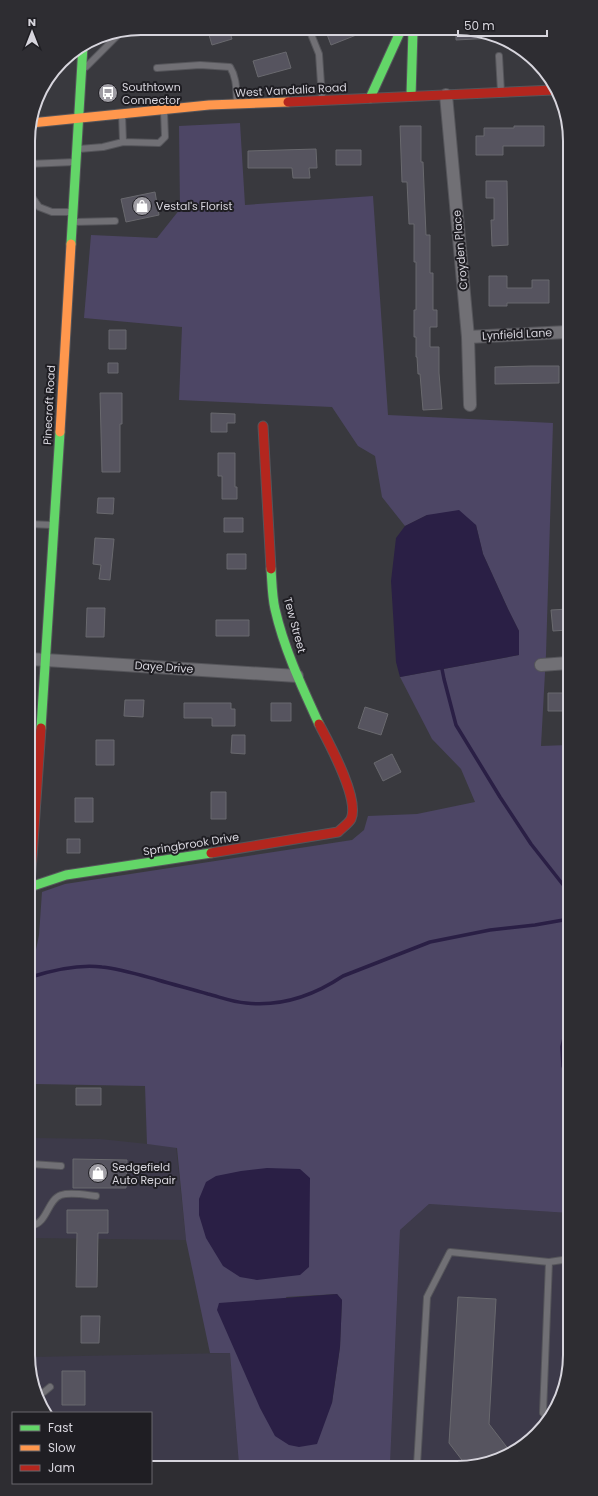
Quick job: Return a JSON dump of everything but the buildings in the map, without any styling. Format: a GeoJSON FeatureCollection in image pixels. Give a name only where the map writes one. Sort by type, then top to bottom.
{"type":"FeatureCollection","features":[{"type":"Feature","properties":{"kind":"street"},"geometry":{"type":"LineString","coordinates":[[370,98],[399,35]]}},
{"type":"Feature","properties":{"kind":"street"},"geometry":{"type":"LineString","coordinates":[[411,96],[412,35]]}},
{"type":"Feature","properties":{"kind":"street","name":"Pinecroft Road"},"geometry":{"type":"LineString","coordinates":[[35,815],[46,660],[83,53]]}},
{"type":"Feature","properties":{"kind":"street","name":"West Vandalia Road"},"geometry":{"type":"LineString","coordinates":[[37,122],[237,104],[550,90]]}},
{"type":"Feature","properties":{"kind":"street","name":"Croyden Place"},"geometry":{"type":"LineString","coordinates":[[446,95],[468,337],[470,405]]}},
{"type":"Feature","properties":{"kind":"street","name":"Lynfield Lane"},"geometry":{"type":"LineString","coordinates":[[468,337],[563,332]]}},
{"type":"Feature","properties":{"kind":"street","name":"Tew Street"},"geometry":{"type":"LineString","coordinates":[[263,426],[270,559],[275,608],[297,676],[343,774],[353,802],[351,818]]}},
{"type":"Feature","properties":{"kind":"street","name":"Daye Drive"},"geometry":{"type":"LineString","coordinates":[[35,659],[297,676]]}},
{"type":"Feature","properties":{"kind":"street"},"geometry":{"type":"LineString","coordinates":[[541,665],[563,663]]}},
{"type":"Feature","properties":{"kind":"street","name":"Springbrook Drive"},"geometry":{"type":"LineString","coordinates":[[35,884],[66,875],[169,860],[338,832],[351,818]]}},
{"type":"Feature","properties":{"kind":"lane"},"geometry":{"type":"LineString","coordinates":[[311,35],[319,54],[322,100]]}},
{"type":"Feature","properties":{"kind":"lane"},"geometry":{"type":"LineString","coordinates":[[82,71],[114,39]]}},
{"type":"Feature","properties":{"kind":"lane"},"geometry":{"type":"LineString","coordinates":[[499,56],[501,92]]}},
{"type":"Feature","properties":{"kind":"lane"},"geometry":{"type":"LineString","coordinates":[[157,68],[200,65],[230,67],[234,74],[236,83],[237,104]]}},
{"type":"Feature","properties":{"kind":"lane"},"geometry":{"type":"LineString","coordinates":[[77,149],[103,147],[123,142],[159,142],[165,137],[164,110]]}},
{"type":"Feature","properties":{"kind":"lane"},"geometry":{"type":"LineString","coordinates":[[122,114],[123,142]]}},
{"type":"Feature","properties":{"kind":"lane"},"geometry":{"type":"LineString","coordinates":[[35,164],[76,162]]}},
{"type":"Feature","properties":{"kind":"lane"},"geometry":{"type":"LineString","coordinates":[[35,201],[39,207],[52,212],[73,212]]}},
{"type":"Feature","properties":{"kind":"lane"},"geometry":{"type":"LineString","coordinates":[[72,222],[115,222]]}},
{"type":"Feature","properties":{"kind":"lane"},"geometry":{"type":"LineString","coordinates":[[35,524],[54,525]]}},
{"type":"Feature","properties":{"kind":"lane"},"geometry":{"type":"LineString","coordinates":[[35,1164],[61,1166]]}},
{"type":"Feature","properties":{"kind":"lane"},"geometry":{"type":"LineString","coordinates":[[35,1224],[39,1223],[55,1199],[60,1196],[65,1194],[96,1196]]}},
{"type":"Feature","properties":{"kind":"lane"},"geometry":{"type":"LineString","coordinates":[[417,1461],[427,1297],[450,1252],[549,1262],[563,1260]]}},
{"type":"Feature","properties":{"kind":"lane"},"geometry":{"type":"LineString","coordinates":[[545,1415],[543,1413],[549,1262]]}},
{"type":"Feature","properties":{"kind":"lane"},"geometry":{"type":"LineString","coordinates":[[42,1393],[50,1387]]}},
{"type":"Feature","properties":{"kind":"shaded area"},"geometry":{"type":"Polygon","coordinates":[[[240,123],[245,205],[373,196],[388,415],[553,423],[546,654],[541,746],[563,745],[563,1213],[429,1204],[400,1230],[390,1461],[239,1461],[230,1353],[210,1353],[186,1240],[177,1148],[147,1144],[145,1086],[35,1084],[35,954],[39,935],[42,892],[65,884],[352,840],[364,830],[368,816],[417,814],[475,802],[461,769],[432,739],[400,677],[519,655],[519,631],[483,554],[476,525],[427,515],[405,526],[382,497],[375,456],[358,446],[332,407],[179,400],[182,327],[84,318],[91,235],[157,238],[180,209],[179,126],[240,123]],[[337,1294],[286,1297],[332,1403],[340,1347],[342,1300],[337,1294]]]}},
{"type":"Feature","properties":{"kind":"shaded area"},"geometry":{"type":"Polygon","coordinates":[[[459,510],[476,525],[483,554],[519,631],[519,655],[400,677],[396,662],[391,581],[396,538],[405,526],[427,515],[459,510]]]}},
{"type":"Feature","properties":{"kind":"shaded area"},"geometry":{"type":"Polygon","coordinates":[[[35,1138],[100,1139],[176,1147],[186,1240],[35,1238],[35,1138]]]}},
{"type":"Feature","properties":{"kind":"shaded area"},"geometry":{"type":"Polygon","coordinates":[[[267,1168],[300,1169],[310,1178],[309,1267],[300,1275],[257,1280],[240,1277],[223,1266],[206,1238],[199,1215],[199,1199],[206,1182],[216,1176],[267,1168]]]}},
{"type":"Feature","properties":{"kind":"shaded area"},"geometry":{"type":"Polygon","coordinates":[[[429,1204],[563,1213],[563,1362],[561,1376],[555,1396],[537,1425],[527,1435],[504,1450],[471,1460],[390,1461],[400,1230],[429,1204]]]}},
{"type":"Feature","properties":{"kind":"shaded area"},"geometry":{"type":"Polygon","coordinates":[[[337,1294],[342,1300],[340,1347],[332,1403],[317,1444],[299,1447],[289,1445],[275,1436],[260,1408],[217,1310],[219,1303],[337,1294]]]}},
{"type":"Feature","properties":{"kind":"shaded area"},"geometry":{"type":"Polygon","coordinates":[[[230,1353],[239,1461],[152,1461],[152,1412],[52,1412],[43,1396],[39,1383],[35,1357],[230,1353]]]}},
{"type":"Feature","properties":{"kind":"waterway"},"geometry":{"type":"LineString","coordinates":[[443,665],[442,669],[444,679],[456,725],[531,844],[563,885]]}},
{"type":"Feature","properties":{"kind":"waterway"},"geometry":{"type":"LineString","coordinates":[[35,976],[66,968],[84,966],[102,967],[130,972],[236,1002],[259,1004],[272,1003],[309,994],[343,976],[430,942],[490,930],[563,920]]}},
{"type":"Feature","properties":{"kind":"waterway"},"geometry":{"type":"LineString","coordinates":[[563,1043],[563,1066]]}},
{"type":"Feature","properties":{"kind":"traffic: fast"},"geometry":{"type":"LineString","coordinates":[[370,98],[399,35]]}},
{"type":"Feature","properties":{"kind":"traffic: fast"},"geometry":{"type":"LineString","coordinates":[[411,96],[413,35]]}},
{"type":"Feature","properties":{"kind":"traffic: fast"},"geometry":{"type":"LineString","coordinates":[[71,244],[83,53]]}},
{"type":"Feature","properties":{"kind":"traffic: fast"},"geometry":{"type":"LineString","coordinates":[[41,728],[60,432]]}},
{"type":"Feature","properties":{"kind":"traffic: fast"},"geometry":{"type":"LineString","coordinates":[[271,569],[274,604],[283,639],[319,724]]}},
{"type":"Feature","properties":{"kind":"traffic: fast"},"geometry":{"type":"LineString","coordinates":[[35,885],[66,875],[211,853]]}},
{"type":"Feature","properties":{"kind":"traffic: slow"},"geometry":{"type":"LineString","coordinates":[[37,122],[209,105],[288,102]]}},
{"type":"Feature","properties":{"kind":"traffic: slow"},"geometry":{"type":"LineString","coordinates":[[60,432],[71,244]]}},
{"type":"Feature","properties":{"kind":"traffic: jam"},"geometry":{"type":"LineString","coordinates":[[288,102],[550,90]]}},
{"type":"Feature","properties":{"kind":"traffic: jam"},"geometry":{"type":"LineString","coordinates":[[263,426],[271,569]]}},
{"type":"Feature","properties":{"kind":"traffic: jam"},"geometry":{"type":"LineString","coordinates":[[211,853],[338,832],[349,822],[353,810],[351,798],[336,757],[319,724]]}},
{"type":"Feature","properties":{"kind":"traffic: jam"},"geometry":{"type":"LineString","coordinates":[[35,814],[41,728]]}},
{"type":"Feature","properties":{"kind":"place","name":"Southtown Connector"},"geometry":{"type":"Point","coordinates":[108,93]}},
{"type":"Feature","properties":{"kind":"place","name":"Vestal's Florist"},"geometry":{"type":"Point","coordinates":[142,206]}},
{"type":"Feature","properties":{"kind":"place","name":"Sedgefield Auto Repair"},"geometry":{"type":"Point","coordinates":[98,1173]}}]}
